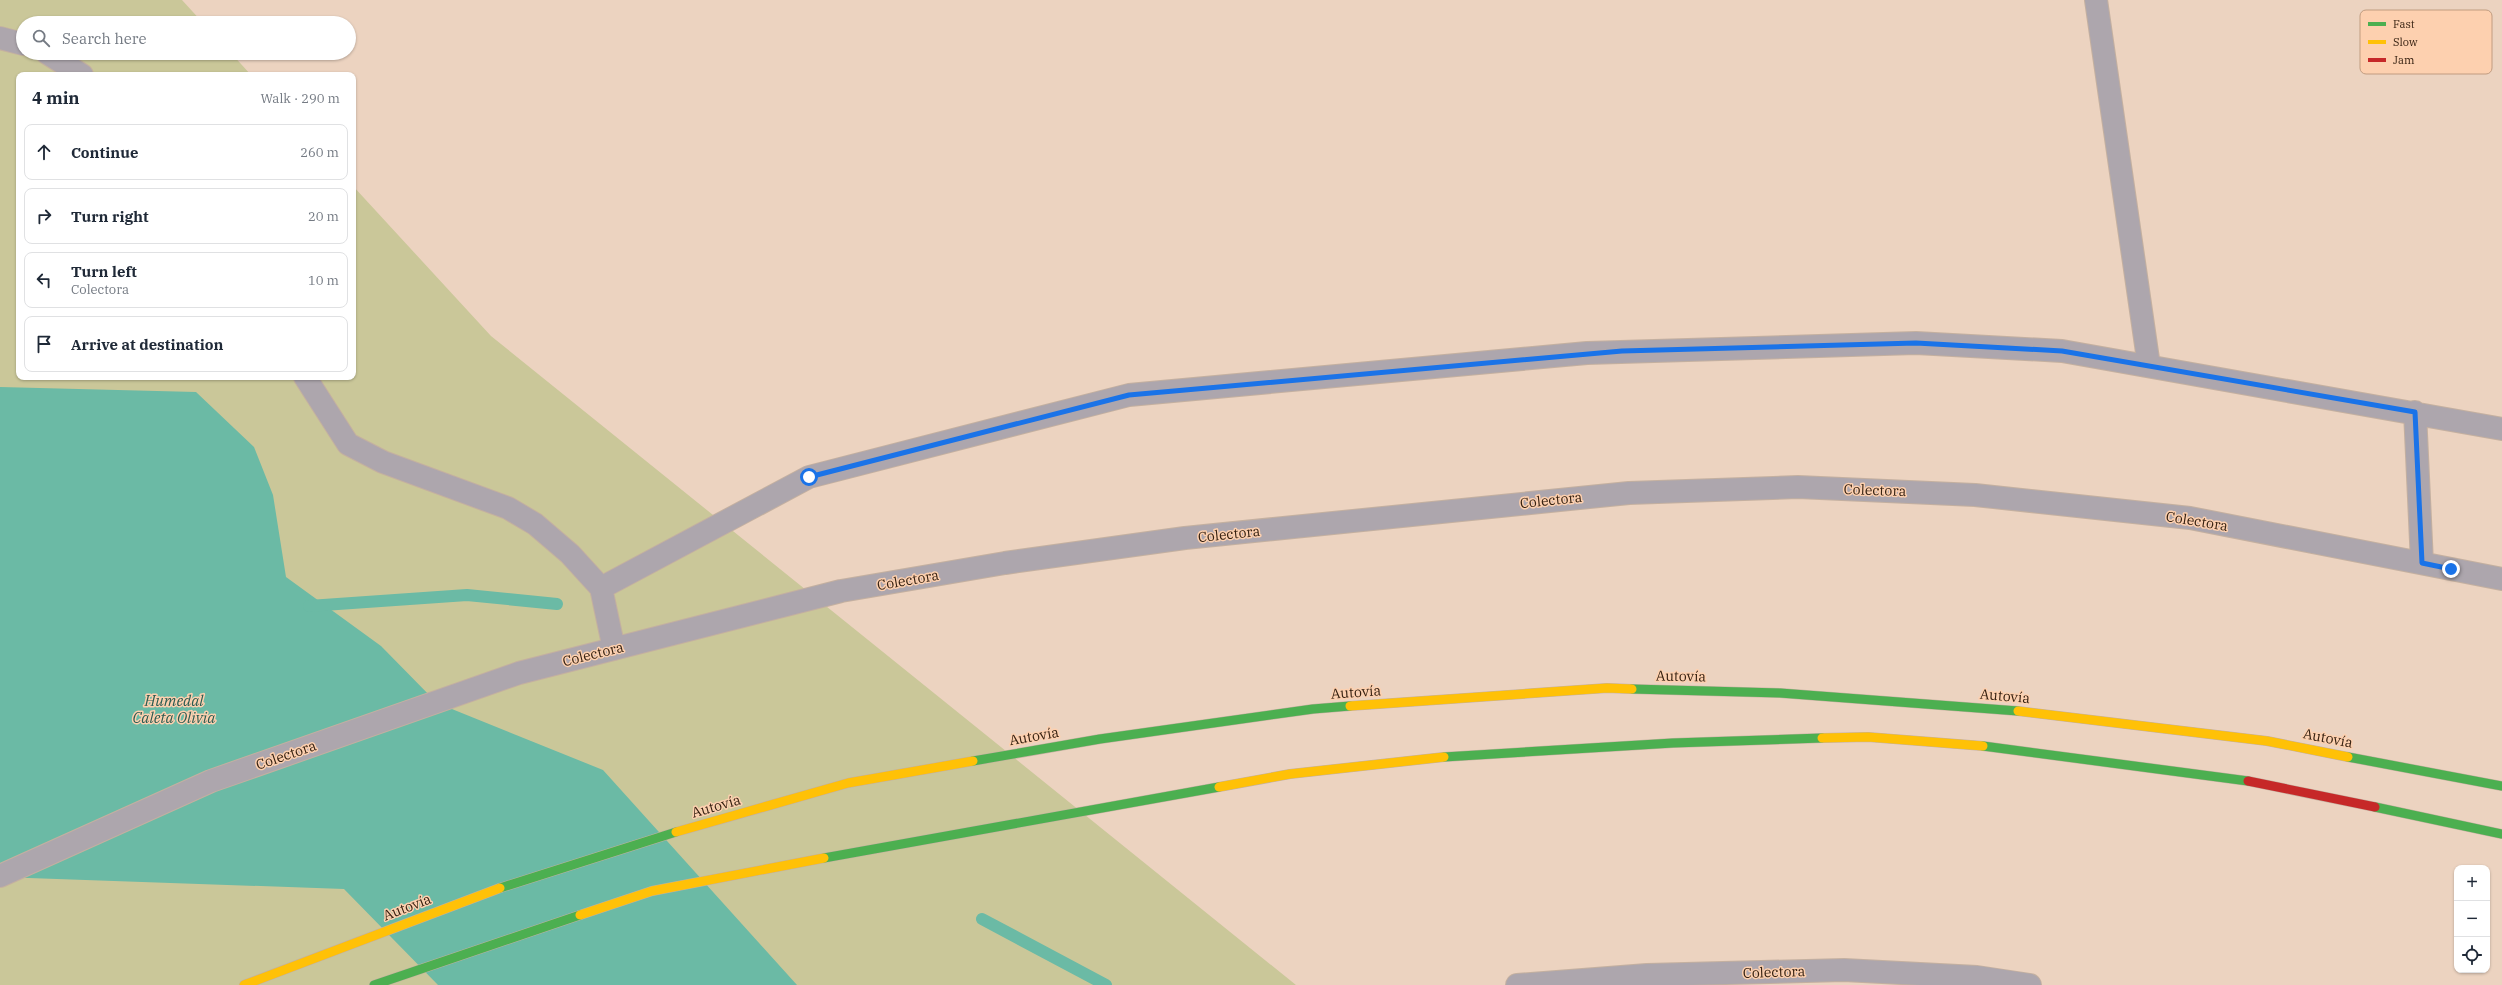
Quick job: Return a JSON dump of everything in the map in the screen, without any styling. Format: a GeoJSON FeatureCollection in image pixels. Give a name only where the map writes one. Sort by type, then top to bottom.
{"type":"FeatureCollection","features":[{"type":"Feature","properties":{"kind":"street"},"geometry":{"type":"LineString","coordinates":[[2096,0],[2149,366]]}},
{"type":"Feature","properties":{"kind":"street"},"geometry":{"type":"LineString","coordinates":[[0,38],[16,42]]}},
{"type":"Feature","properties":{"kind":"street"},"geometry":{"type":"LineString","coordinates":[[57,60],[77,72]]}},
{"type":"Feature","properties":{"kind":"street"},"geometry":{"type":"LineString","coordinates":[[601,588],[809,477],[1129,395],[1622,351],[1916,343],[2062,351],[2415,412],[2502,429]]}},
{"type":"Feature","properties":{"kind":"street"},"geometry":{"type":"LineString","coordinates":[[307,380],[348,444],[383,462],[508,508],[535,524],[570,554],[601,588],[614,649]]}},
{"type":"Feature","properties":{"kind":"street"},"geometry":{"type":"LineString","coordinates":[[2415,412],[2422,563]]}},
{"type":"Feature","properties":{"kind":"street","name":"Colectora"},"geometry":{"type":"LineString","coordinates":[[0,876],[211,782],[519,673],[841,591],[1005,563],[1185,538],[1629,492],[1798,487],[1975,495],[2190,518],[2502,579]]}},
{"type":"Feature","properties":{"kind":"street","name":"Autovía"},"geometry":{"type":"LineString","coordinates":[[244,985],[484,893],[684,830],[848,783],[1100,739],[1313,709],[1607,688],[1780,693],[2032,712],[2268,740],[2502,786]]}},
{"type":"Feature","properties":{"kind":"street"},"geometry":{"type":"LineString","coordinates":[[374,985],[652,891],[721,876],[1290,774],[1475,754],[1673,743],[1868,737],[1969,744],[2233,778],[2502,834]]}},
{"type":"Feature","properties":{"kind":"street","name":"Colectora"},"geometry":{"type":"LineString","coordinates":[[1517,985],[1562,980],[1647,975],[1844,970],[1977,977],[2030,985]]}},
{"type":"Feature","properties":{"kind":"shaded area"},"geometry":{"type":"Polygon","coordinates":[[[0,0],[182,0],[197,16],[16,16],[16,60],[237,60],[248,72],[16,72],[16,380],[356,380],[356,189],[491,336],[1296,985],[0,985],[0,0]]]}},
{"type":"Feature","properties":{"kind":"water","name":"Humedal Caleta Olivia"},"geometry":{"type":"Polygon","coordinates":[[[0,387],[196,392],[254,447],[273,495],[286,577],[381,646],[437,703],[603,770],[797,985],[438,985],[344,889],[0,877],[0,387]]]}},
{"type":"Feature","properties":{"kind":"waterway"},"geometry":{"type":"LineString","coordinates":[[309,606],[467,595],[557,604]]}},
{"type":"Feature","properties":{"kind":"waterway"},"geometry":{"type":"LineString","coordinates":[[982,919],[1106,985]]}},
{"type":"Feature","properties":{"kind":"traffic: fast"},"geometry":{"type":"LineString","coordinates":[[1632,689],[1780,693],[2018,711]]}},
{"type":"Feature","properties":{"kind":"traffic: fast"},"geometry":{"type":"LineString","coordinates":[[973,761],[1100,739],[1313,709],[1350,706]]}},
{"type":"Feature","properties":{"kind":"traffic: fast"},"geometry":{"type":"LineString","coordinates":[[1444,757],[1673,743],[1822,738]]}},
{"type":"Feature","properties":{"kind":"traffic: fast"},"geometry":{"type":"LineString","coordinates":[[1983,746],[2248,781]]}},
{"type":"Feature","properties":{"kind":"traffic: fast"},"geometry":{"type":"LineString","coordinates":[[2348,757],[2502,786]]}},
{"type":"Feature","properties":{"kind":"traffic: fast"},"geometry":{"type":"LineString","coordinates":[[824,858],[1219,787]]}},
{"type":"Feature","properties":{"kind":"traffic: fast"},"geometry":{"type":"LineString","coordinates":[[2375,807],[2502,834]]}},
{"type":"Feature","properties":{"kind":"traffic: fast"},"geometry":{"type":"LineString","coordinates":[[500,888],[676,832]]}},
{"type":"Feature","properties":{"kind":"traffic: fast"},"geometry":{"type":"LineString","coordinates":[[374,985],[580,915]]}},
{"type":"Feature","properties":{"kind":"traffic: slow"},"geometry":{"type":"LineString","coordinates":[[1350,706],[1607,688],[1632,689]]}},
{"type":"Feature","properties":{"kind":"traffic: slow"},"geometry":{"type":"LineString","coordinates":[[2018,711],[2267,741],[2348,757]]}},
{"type":"Feature","properties":{"kind":"traffic: slow"},"geometry":{"type":"LineString","coordinates":[[1822,738],[1868,737],[1983,746]]}},
{"type":"Feature","properties":{"kind":"traffic: slow"},"geometry":{"type":"LineString","coordinates":[[1219,787],[1290,774],[1444,757]]}},
{"type":"Feature","properties":{"kind":"traffic: slow"},"geometry":{"type":"LineString","coordinates":[[676,832],[848,783],[973,761]]}},
{"type":"Feature","properties":{"kind":"traffic: slow"},"geometry":{"type":"LineString","coordinates":[[580,915],[652,891],[824,858]]}},
{"type":"Feature","properties":{"kind":"traffic: slow"},"geometry":{"type":"LineString","coordinates":[[244,985],[500,888]]}},
{"type":"Feature","properties":{"kind":"traffic: jam"},"geometry":{"type":"LineString","coordinates":[[2248,781],[2375,807]]}},
{"type":"Feature","properties":{"kind":"route"},"geometry":{"type":"LineString","coordinates":[[809,477],[1129,395],[1622,351],[1916,343],[2062,351],[2415,412],[2422,563],[2451,569]]}}]}
